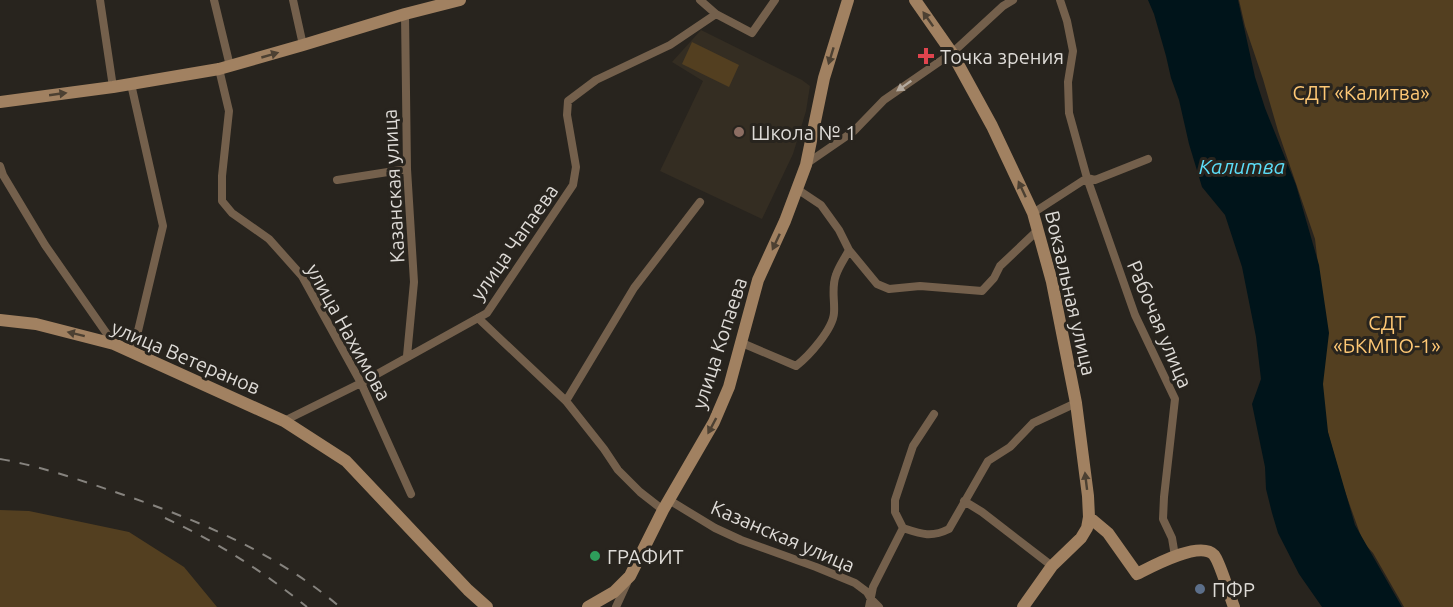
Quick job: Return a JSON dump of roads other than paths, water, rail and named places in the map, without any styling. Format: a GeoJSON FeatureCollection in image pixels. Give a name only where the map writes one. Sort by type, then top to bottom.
{"type":"FeatureCollection","features":[{"type":"Feature","properties":{"kind":"main road","name":"улица Копаева"},"geometry":{"type":"LineString","coordinates":[[588,607],[614,592],[630,576],[666,505],[714,422],[729,387],[758,280],[785,221],[806,165],[824,78],[848,0]]}},
{"type":"Feature","properties":{"kind":"main road","name":"Вокзальная улица"},"geometry":{"type":"LineString","coordinates":[[915,0],[952,53],[992,126],[1033,213],[1052,282],[1076,403],[1089,517],[1087,528],[1081,538],[1052,566]]}},
{"type":"Feature","properties":{"kind":"main road"},"geometry":{"type":"LineString","coordinates":[[0,102],[113,87],[224,68],[453,1]]}},
{"type":"Feature","properties":{"kind":"main road","name":"улица Ветеранов"},"geometry":{"type":"LineString","coordinates":[[0,320],[36,324],[114,344],[284,421],[346,461],[468,590],[487,607]]}},
{"type":"Feature","properties":{"kind":"main road"},"geometry":{"type":"LineString","coordinates":[[1089,517],[1108,533],[1137,574],[1175,556],[1198,549],[1208,550],[1215,556],[1234,607]]}},
{"type":"Feature","properties":{"kind":"main road"},"geometry":{"type":"LineString","coordinates":[[1023,607],[1052,566]]}},
{"type":"Feature","properties":{"kind":"street"},"geometry":{"type":"LineString","coordinates":[[100,0],[113,87]]}},
{"type":"Feature","properties":{"kind":"street"},"geometry":{"type":"LineString","coordinates":[[214,0],[224,68]]}},
{"type":"Feature","properties":{"kind":"street"},"geometry":{"type":"LineString","coordinates":[[293,0],[303,45]]}},
{"type":"Feature","properties":{"kind":"street"},"geometry":{"type":"LineString","coordinates":[[700,0],[716,14],[752,33],[775,0]]}},
{"type":"Feature","properties":{"kind":"street"},"geometry":{"type":"LineString","coordinates":[[806,165],[854,131],[884,100],[952,53],[1003,6],[1013,0]]}},
{"type":"Feature","properties":{"kind":"street","name":"Рабочая улица"},"geometry":{"type":"LineString","coordinates":[[1060,0],[1073,51],[1068,82],[1069,113],[1087,178],[1135,315],[1175,399],[1163,519],[1172,538],[1175,556]]}},
{"type":"Feature","properties":{"kind":"street","name":"Казанская улица"},"geometry":{"type":"LineString","coordinates":[[405,14],[407,169],[414,282],[407,356]]}},
{"type":"Feature","properties":{"kind":"street","name":"улица Чапаева"},"geometry":{"type":"LineString","coordinates":[[284,421],[361,383],[486,313],[573,185],[576,167],[567,115],[568,101],[596,80],[669,45],[716,14]]}},
{"type":"Feature","properties":{"kind":"street","name":"улица Нахимова"},"geometry":{"type":"LineString","coordinates":[[224,68],[229,111],[222,176],[222,201],[232,213],[269,239],[302,276],[361,383],[411,494]]}},
{"type":"Feature","properties":{"kind":"street"},"geometry":{"type":"LineString","coordinates":[[131,84],[163,226],[133,352]]}},
{"type":"Feature","properties":{"kind":"street"},"geometry":{"type":"LineString","coordinates":[[1033,213],[1087,178],[1095,180],[1148,159]]}},
{"type":"Feature","properties":{"kind":"street"},"geometry":{"type":"LineString","coordinates":[[0,166],[3,175],[45,245],[114,344]]}},
{"type":"Feature","properties":{"kind":"street"},"geometry":{"type":"LineString","coordinates":[[337,180],[407,169]]}},
{"type":"Feature","properties":{"kind":"street"},"geometry":{"type":"LineString","coordinates":[[797,189],[821,206],[839,230],[849,250],[877,284],[889,289],[920,286],[982,291],[990,284],[1000,266],[1038,230]]}},
{"type":"Feature","properties":{"kind":"street"},"geometry":{"type":"LineString","coordinates":[[566,401],[634,288],[700,202]]}},
{"type":"Feature","properties":{"kind":"street"},"geometry":{"type":"LineString","coordinates":[[742,343],[796,366],[804,361],[830,327],[834,314],[832,297],[836,276],[849,250]]}},
{"type":"Feature","properties":{"kind":"street","name":"Казанская улица"},"geometry":{"type":"LineString","coordinates":[[478,318],[566,401],[618,470],[640,492],[741,540],[855,583],[867,592],[870,603],[879,607]]}},
{"type":"Feature","properties":{"kind":"street"},"geometry":{"type":"LineString","coordinates":[[934,414],[913,446],[895,500],[895,512],[903,528],[920,534],[938,535],[949,529],[988,461],[1010,447],[1033,423],[1076,403]]}},
{"type":"Feature","properties":{"kind":"street"},"geometry":{"type":"LineString","coordinates":[[964,501],[982,512],[1052,566]]}},
{"type":"Feature","properties":{"kind":"street"},"geometry":{"type":"LineString","coordinates":[[870,603],[873,587],[903,528]]}},
{"type":"Feature","properties":{"kind":"street"},"geometry":{"type":"LineString","coordinates":[[616,607],[630,576]]}},
{"type":"Feature","properties":{"kind":"water","name":"Калитва"},"geometry":{"type":"Polygon","coordinates":[[[1148,0],[1238,0],[1255,77],[1296,185],[1319,265],[1329,333],[1323,384],[1328,432],[1355,525],[1402,607],[1322,607],[1299,574],[1278,533],[1266,489],[1265,467],[1252,404],[1261,379],[1256,337],[1242,267],[1225,215],[1202,187],[1179,100],[1148,0]]]}},
{"type":"Feature","properties":{"kind":"railway"},"geometry":{"type":"LineString","coordinates":[[0,459],[75,478],[206,526],[289,570],[340,607]]}},
{"type":"Feature","properties":{"kind":"railway"},"geometry":{"type":"LineString","coordinates":[[165,518],[204,537],[239,558],[307,607]]}},
{"type":"Feature","properties":{"kind":"place","name":"Точка зрения"},"geometry":{"type":"Point","coordinates":[926,56]}},
{"type":"Feature","properties":{"kind":"place","name":"Школа № 1"},"geometry":{"type":"Point","coordinates":[739,132]}},
{"type":"Feature","properties":{"kind":"place","name":"ГРАФИТ"},"geometry":{"type":"Point","coordinates":[595,556]}},
{"type":"Feature","properties":{"kind":"place","name":"ПФР"},"geometry":{"type":"Point","coordinates":[1200,589]}},
{"type":"Feature","properties":{"kind":"park label","name":"СДТ «Калитва»"},"geometry":{"type":"Point","coordinates":[1361,92]}},
{"type":"Feature","properties":{"kind":"park label","name":"СДТ «БКМПО-1»"},"geometry":{"type":"Point","coordinates":[1387,334]}}]}
